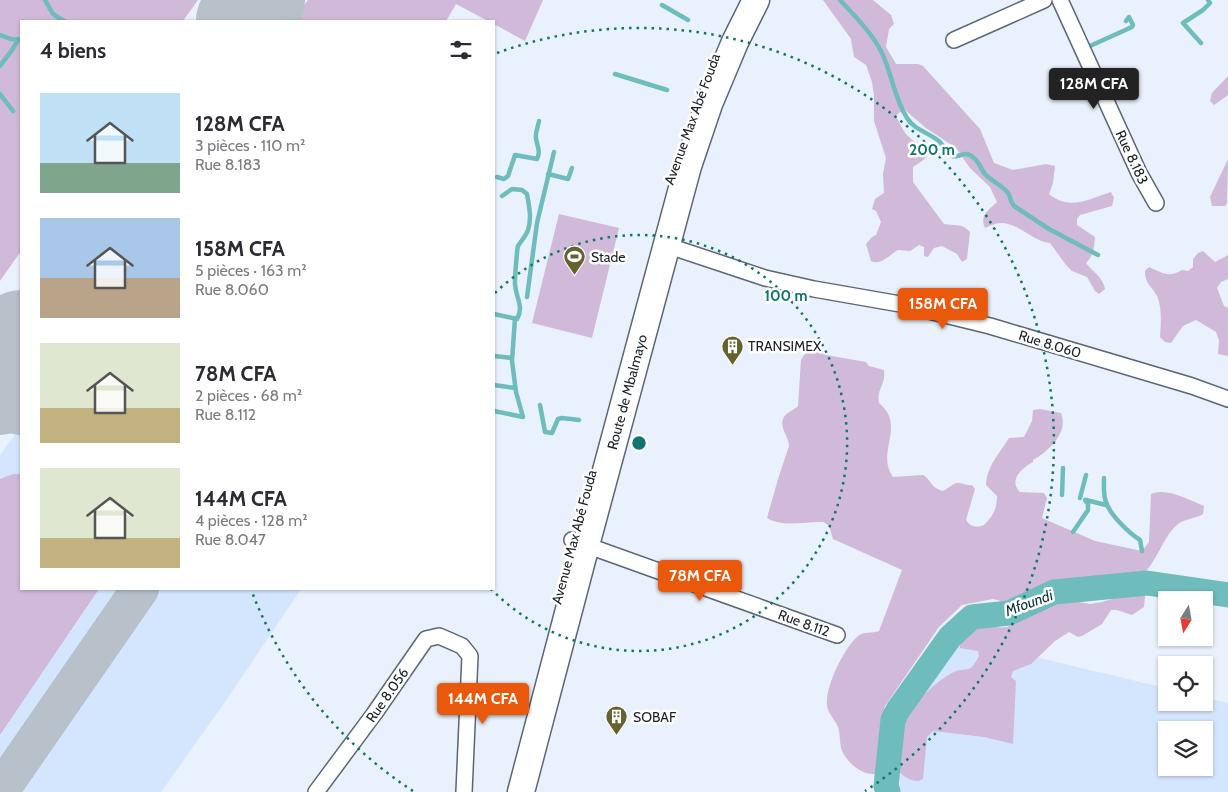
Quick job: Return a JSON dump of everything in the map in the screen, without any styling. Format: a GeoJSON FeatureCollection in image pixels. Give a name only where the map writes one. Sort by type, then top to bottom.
{"type":"FeatureCollection","features":[{"type":"Feature","properties":{"kind":"highway","name":"Avenue Max Abé Fouda"},"geometry":{"type":"LineString","coordinates":[[507,792],[579,543],[675,159],[701,87],[721,39],[741,0]]}},
{"type":"Feature","properties":{"kind":"highway","name":"Route de Mbalmayo"},"geometry":{"type":"LineString","coordinates":[[521,792],[579,543],[688,166],[708,104],[734,42],[756,0]]}},
{"type":"Feature","properties":{"kind":"street"},"geometry":{"type":"LineString","coordinates":[[954,40],[1044,0]]}},
{"type":"Feature","properties":{"kind":"street","name":"Rue 8.183"},"geometry":{"type":"LineString","coordinates":[[1060,0],[1132,157],[1156,203]]}},
{"type":"Feature","properties":{"kind":"street","name":"Rue 8.060"},"geometry":{"type":"LineString","coordinates":[[666,245],[766,278],[814,290],[900,304],[990,326],[1192,386],[1228,399]]}},
{"type":"Feature","properties":{"kind":"street","name":"Rue 8.112"},"geometry":{"type":"LineString","coordinates":[[579,543],[837,635]]}},
{"type":"Feature","properties":{"kind":"street","name":"Rue 8.056"},"geometry":{"type":"LineString","coordinates":[[316,792],[374,714],[426,639],[439,636],[462,646],[470,656],[464,792]]}},
{"type":"Feature","properties":{"kind":"shaded area"},"geometry":{"type":"Polygon","coordinates":[[[0,0],[198,0],[184,20],[20,20],[20,252],[0,281],[0,0]]]}},
{"type":"Feature","properties":{"kind":"shaded area"},"geometry":{"type":"Polygon","coordinates":[[[308,0],[543,0],[525,41],[495,25],[495,20],[486,20],[456,4],[447,20],[294,20],[308,0]]]}},
{"type":"Feature","properties":{"kind":"shaded area"},"geometry":{"type":"Polygon","coordinates":[[[823,0],[873,0],[891,15],[894,24],[889,29],[886,47],[896,64],[918,64],[923,66],[980,129],[994,163],[1013,170],[1046,164],[1055,166],[1053,183],[1049,194],[1064,202],[1079,202],[1111,192],[1114,198],[1112,206],[1080,215],[1077,219],[1077,225],[1095,237],[1092,254],[1086,263],[1100,278],[1105,289],[1099,294],[1095,291],[1087,277],[1072,271],[1050,243],[1043,242],[1008,224],[1001,223],[985,228],[983,223],[984,216],[997,202],[990,187],[970,168],[956,148],[926,128],[905,110],[896,116],[903,130],[911,139],[929,150],[925,158],[913,167],[913,182],[944,224],[961,226],[970,232],[967,259],[962,262],[957,254],[942,246],[934,248],[928,257],[924,256],[924,247],[919,245],[910,251],[898,250],[882,261],[871,261],[866,244],[876,235],[881,222],[876,211],[872,209],[875,199],[884,193],[883,174],[886,158],[874,121],[872,82],[866,65],[854,57],[851,39],[823,0]]]}},
{"type":"Feature","properties":{"kind":"shaded area"},"geometry":{"type":"Polygon","coordinates":[[[1228,76],[1228,95],[1214,105],[1210,101],[1212,93],[1228,76]]]}},
{"type":"Feature","properties":{"kind":"shaded area"},"geometry":{"type":"Polygon","coordinates":[[[1228,159],[1227,203],[1225,206],[1212,206],[1210,197],[1228,159]]]}},
{"type":"Feature","properties":{"kind":"shaded area","name":"Stade"},"geometry":{"type":"Polygon","coordinates":[[[559,214],[619,228],[592,338],[532,323],[559,214]]]}},
{"type":"Feature","properties":{"kind":"shaded area"},"geometry":{"type":"Polygon","coordinates":[[[1203,251],[1215,262],[1228,255],[1228,279],[1221,282],[1217,288],[1224,306],[1228,308],[1228,356],[1218,354],[1219,340],[1216,332],[1196,320],[1183,326],[1171,343],[1165,342],[1160,337],[1161,316],[1159,300],[1146,279],[1145,271],[1149,267],[1169,274],[1182,270],[1188,271],[1193,267],[1193,259],[1198,253],[1203,251]]]}},
{"type":"Feature","properties":{"kind":"shaded area"},"geometry":{"type":"Polygon","coordinates":[[[812,350],[826,355],[866,362],[869,366],[884,370],[884,380],[878,398],[879,403],[887,412],[890,421],[891,430],[887,458],[888,468],[893,477],[923,475],[942,491],[956,483],[972,485],[975,489],[966,520],[976,527],[984,525],[995,509],[997,496],[986,485],[994,460],[1009,438],[1024,437],[1032,421],[1033,410],[1040,409],[1061,413],[1063,420],[1060,434],[1045,452],[1021,471],[1015,483],[1020,492],[1044,493],[1047,498],[1042,518],[1095,541],[1142,551],[1149,542],[1151,494],[1157,492],[1171,493],[1204,506],[1203,514],[1180,522],[1173,529],[1154,561],[1145,572],[1096,588],[1083,588],[1072,583],[1060,583],[1030,593],[1009,603],[993,599],[962,605],[939,627],[885,706],[878,768],[875,774],[865,773],[851,764],[842,751],[836,722],[827,708],[827,697],[836,668],[847,649],[860,634],[879,631],[902,570],[833,539],[829,526],[824,522],[780,523],[767,518],[789,446],[782,421],[787,414],[798,406],[801,360],[804,355],[812,350]]]}},
{"type":"Feature","properties":{"kind":"shaded area"},"geometry":{"type":"Polygon","coordinates":[[[20,427],[20,474],[13,474],[0,479],[0,455],[20,427]]]}},
{"type":"Feature","properties":{"kind":"shaded area"},"geometry":{"type":"Polygon","coordinates":[[[13,474],[20,474],[20,590],[98,590],[0,735],[0,479],[13,474]]]}},
{"type":"Feature","properties":{"kind":"shaded area"},"geometry":{"type":"Polygon","coordinates":[[[98,590],[300,590],[225,702],[161,792],[0,792],[0,735],[98,590]]]}},
{"type":"Feature","properties":{"kind":"shaded area"},"geometry":{"type":"Polygon","coordinates":[[[1136,592],[1145,596],[1144,607],[1132,615],[1111,610],[1102,624],[1078,637],[1069,632],[1055,641],[1031,664],[1013,671],[1011,677],[1016,681],[1013,744],[984,737],[933,731],[927,737],[923,779],[918,781],[911,780],[899,771],[897,756],[905,721],[911,710],[939,682],[952,673],[970,668],[979,656],[978,651],[960,648],[959,640],[973,625],[1007,627],[1061,599],[1090,604],[1136,592]]]}},
{"type":"Feature","properties":{"kind":"shaded area"},"geometry":{"type":"Polygon","coordinates":[[[950,637],[1158,686],[1158,711],[1213,711],[1213,699],[1228,703],[1228,792],[888,792],[886,786],[893,720],[898,710],[950,637]]]}},
{"type":"Feature","properties":{"kind":"waterway"},"geometry":{"type":"LineString","coordinates":[[45,0],[53,14],[62,20]]}},
{"type":"Feature","properties":{"kind":"waterway"},"geometry":{"type":"LineString","coordinates":[[840,0],[863,25],[878,46],[899,102],[910,122],[940,142],[951,155],[971,155],[985,174],[1008,193],[1014,206],[1049,229],[1098,255]]}},
{"type":"Feature","properties":{"kind":"waterway"},"geometry":{"type":"LineString","coordinates":[[1201,43],[1183,23],[1203,10],[1210,3],[1208,0]]}},
{"type":"Feature","properties":{"kind":"waterway"},"geometry":{"type":"LineString","coordinates":[[662,5],[688,20]]}},
{"type":"Feature","properties":{"kind":"waterway"},"geometry":{"type":"LineString","coordinates":[[1090,46],[1132,27],[1133,25],[1129,17],[1126,21]]}},
{"type":"Feature","properties":{"kind":"waterway"},"geometry":{"type":"LineString","coordinates":[[0,35],[20,40]]}},
{"type":"Feature","properties":{"kind":"waterway"},"geometry":{"type":"LineString","coordinates":[[0,66],[18,39]]}},
{"type":"Feature","properties":{"kind":"waterway"},"geometry":{"type":"LineString","coordinates":[[615,74],[667,90]]}},
{"type":"Feature","properties":{"kind":"waterway"},"geometry":{"type":"LineString","coordinates":[[0,94],[13,111]]}},
{"type":"Feature","properties":{"kind":"waterway"},"geometry":{"type":"LineString","coordinates":[[497,177],[504,179],[508,176],[515,155],[537,159],[539,151],[536,132],[539,121]]}},
{"type":"Feature","properties":{"kind":"waterway"},"geometry":{"type":"LineString","coordinates":[[527,297],[537,223],[554,152]]}},
{"type":"Feature","properties":{"kind":"waterway"},"geometry":{"type":"LineString","coordinates":[[548,174],[568,179],[572,168]]}},
{"type":"Feature","properties":{"kind":"waterway"},"geometry":{"type":"LineString","coordinates":[[495,314],[517,319],[519,314],[520,305],[515,286],[517,252],[530,221],[527,194],[522,190],[512,189],[502,196]]}},
{"type":"Feature","properties":{"kind":"waterway"},"geometry":{"type":"LineString","coordinates":[[495,411],[523,417],[516,392],[512,361],[515,318]]}},
{"type":"Feature","properties":{"kind":"waterway"},"geometry":{"type":"LineString","coordinates":[[495,356],[512,358]]}},
{"type":"Feature","properties":{"kind":"waterway"},"geometry":{"type":"LineString","coordinates":[[495,385],[515,388]]}},
{"type":"Feature","properties":{"kind":"waterway"},"geometry":{"type":"LineString","coordinates":[[540,405],[545,432],[552,433],[558,419],[579,420]]}},
{"type":"Feature","properties":{"kind":"waterway"},"geometry":{"type":"LineString","coordinates":[[1062,495],[1063,468]]}},
{"type":"Feature","properties":{"kind":"waterway"},"geometry":{"type":"LineString","coordinates":[[1080,498],[1086,475]]}},
{"type":"Feature","properties":{"kind":"waterway"},"geometry":{"type":"LineString","coordinates":[[1104,478],[1104,496],[1108,507],[1120,523],[1140,540],[1142,551]]}},
{"type":"Feature","properties":{"kind":"waterway"},"geometry":{"type":"LineString","coordinates":[[1073,532],[1088,510],[1088,504],[1085,500]]}},
{"type":"Feature","properties":{"kind":"waterway"},"geometry":{"type":"LineString","coordinates":[[1086,500],[1106,505]]}},
{"type":"Feature","properties":{"kind":"waterway","name":"Mfoundi"},"geometry":{"type":"LineString","coordinates":[[888,792],[886,786],[893,720],[898,710],[950,637],[972,617],[1009,613],[1054,592],[1147,583],[1228,595]]}},
{"type":"Feature","properties":{"kind":"taxiway"},"geometry":{"type":"LineString","coordinates":[[0,416],[11,414],[20,416]]}},
{"type":"Feature","properties":{"kind":"taxiway"},"geometry":{"type":"LineString","coordinates":[[0,791],[139,590]]}},
{"type":"Feature","properties":{"kind":"runway"},"geometry":{"type":"LineString","coordinates":[[244,20],[258,0]]}},
{"type":"Feature","properties":{"kind":"runway"},"geometry":{"type":"LineString","coordinates":[[0,367],[20,338]]}},
{"type":"Feature","properties":{"kind":"place","name":"Stade"},"geometry":{"type":"Point","coordinates":[575,276]}},
{"type":"Feature","properties":{"kind":"place","name":"TRANSIMEX"},"geometry":{"type":"Point","coordinates":[732,365]}},
{"type":"Feature","properties":{"kind":"place","name":"SOBAF"},"geometry":{"type":"Point","coordinates":[617,736]}}]}
